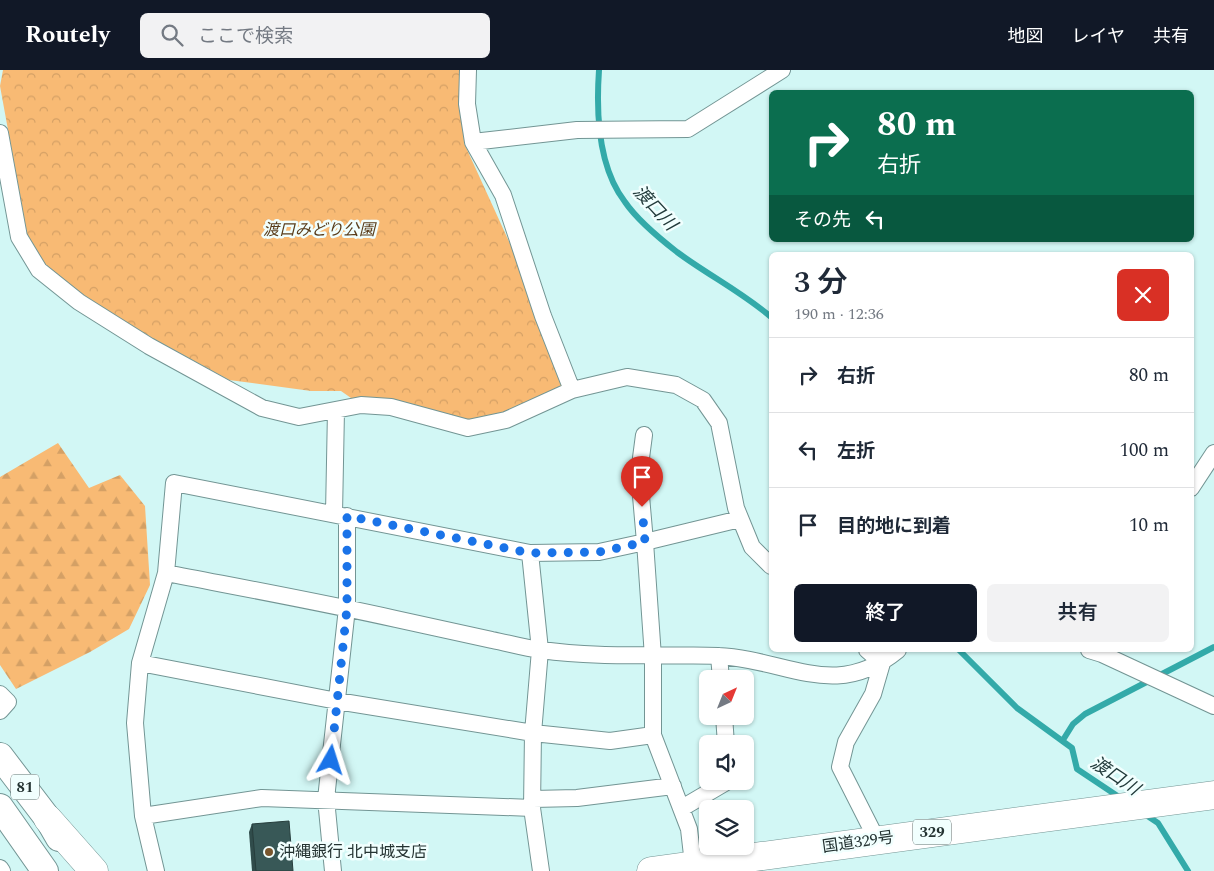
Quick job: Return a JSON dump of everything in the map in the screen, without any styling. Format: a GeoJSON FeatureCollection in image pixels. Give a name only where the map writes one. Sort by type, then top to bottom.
{"type":"FeatureCollection","features":[{"type":"Feature","properties":{"kind":"highway","name":"国道329号"},"geometry":{"type":"LineString","coordinates":[[651,871],[1214,795]]}},
{"type":"Feature","properties":{"kind":"highway"},"geometry":{"type":"LineString","coordinates":[[48,819],[94,871]]}},
{"type":"Feature","properties":{"kind":"main road","name":"81"},"geometry":{"type":"LineString","coordinates":[[0,756],[48,819],[78,871]]}},
{"type":"Feature","properties":{"kind":"main road","name":"81"},"geometry":{"type":"LineString","coordinates":[[0,807],[45,871]]}},
{"type":"Feature","properties":{"kind":"street"},"geometry":{"type":"LineString","coordinates":[[468,70],[467,104],[473,142],[503,195],[543,316],[572,390]]}},
{"type":"Feature","properties":{"kind":"street"},"geometry":{"type":"LineString","coordinates":[[473,142],[576,130],[688,129],[782,70]]}},
{"type":"Feature","properties":{"kind":"street"},"geometry":{"type":"LineString","coordinates":[[0,132],[19,237],[39,270],[79,302],[142,341],[262,408],[299,417],[361,405],[391,407],[468,428],[506,420],[572,390],[627,377],[676,385],[704,400],[719,423],[740,518],[752,547],[769,564]]}},
{"type":"Feature","properties":{"kind":"street"},"geometry":{"type":"LineString","coordinates":[[333,871],[326,799],[347,608],[336,410]]}},
{"type":"Feature","properties":{"kind":"street"},"geometry":{"type":"LineString","coordinates":[[644,435],[639,473],[653,657],[653,735],[689,829],[693,864]]}},
{"type":"Feature","properties":{"kind":"street"},"geometry":{"type":"LineString","coordinates":[[1194,483],[1214,453]]}},
{"type":"Feature","properties":{"kind":"street"},"geometry":{"type":"LineString","coordinates":[[156,871],[143,816],[135,723],[140,663],[166,573],[174,483],[530,553],[599,552],[740,518]]}},
{"type":"Feature","properties":{"kind":"street"},"geometry":{"type":"LineString","coordinates":[[530,553],[540,650],[533,733],[532,803],[540,871]]}},
{"type":"Feature","properties":{"kind":"street"},"geometry":{"type":"LineString","coordinates":[[166,573],[347,608],[540,650],[653,657],[719,656],[770,664],[795,672],[823,677],[850,675],[882,663],[896,652]]}},
{"type":"Feature","properties":{"kind":"street"},"geometry":{"type":"LineString","coordinates":[[869,652],[882,663]]}},
{"type":"Feature","properties":{"kind":"street"},"geometry":{"type":"LineString","coordinates":[[1100,652],[1214,706]]}},
{"type":"Feature","properties":{"kind":"street"},"geometry":{"type":"LineString","coordinates":[[719,656],[720,670]]}},
{"type":"Feature","properties":{"kind":"street"},"geometry":{"type":"LineString","coordinates":[[140,663],[337,701],[533,733],[610,741],[653,735]]}},
{"type":"Feature","properties":{"kind":"street"},"geometry":{"type":"LineString","coordinates":[[877,840],[840,767],[846,742],[873,694],[882,663]]}},
{"type":"Feature","properties":{"kind":"street"},"geometry":{"type":"LineString","coordinates":[[0,694],[8,702],[0,711]]}},
{"type":"Feature","properties":{"kind":"street"},"geometry":{"type":"LineString","coordinates":[[143,816],[262,798],[532,803],[673,786]]}},
{"type":"Feature","properties":{"kind":"street"},"geometry":{"type":"LineString","coordinates":[[682,808],[713,790]]}},
{"type":"Feature","properties":{"kind":"green space","name":"渡口みどり公園"},"geometry":{"type":"Polygon","coordinates":[[[3,70],[462,70],[464,143],[543,316],[572,390],[472,427],[361,405],[341,391],[311,391],[229,380],[152,338],[80,294],[44,265],[27,234],[0,86],[3,70]]]}},
{"type":"Feature","properties":{"kind":"green space"},"geometry":{"type":"Polygon","coordinates":[[[58,443],[89,488],[120,475],[145,506],[150,585],[129,629],[90,652],[16,689],[0,665],[0,477],[58,443]]]}},
{"type":"Feature","properties":{"kind":"building","name":"沖縄銀行 北中城支店"},"geometry":{"type":"Polygon","coordinates":[[[289,821],[293,871],[256,871],[252,824],[289,821]]]}},
{"type":"Feature","properties":{"kind":"waterway","name":"渡口川"},"geometry":{"type":"LineString","coordinates":[[599,70],[598,104],[604,156],[609,173],[625,202],[642,222],[670,247],[769,316]]}},
{"type":"Feature","properties":{"kind":"waterway"},"geometry":{"type":"LineString","coordinates":[[1063,740],[1073,724],[1085,714],[1214,647]]}},
{"type":"Feature","properties":{"kind":"waterway","name":"渡口川"},"geometry":{"type":"LineString","coordinates":[[961,652],[1017,708],[1072,748],[1077,769],[1122,799]]}},
{"type":"Feature","properties":{"kind":"waterway","name":"渡口川"},"geometry":{"type":"LineString","coordinates":[[1143,813],[1158,823],[1188,871]]}},
{"type":"Feature","properties":{"kind":"place","name":"沖縄銀行 北中城支店"},"geometry":{"type":"Point","coordinates":[269,852]}},
{"type":"Feature","properties":{"kind":"route"},"geometry":{"type":"LineString","coordinates":[[331,760],[347,608],[347,516],[530,553],[599,552],[645,542],[642,507]]}}]}
